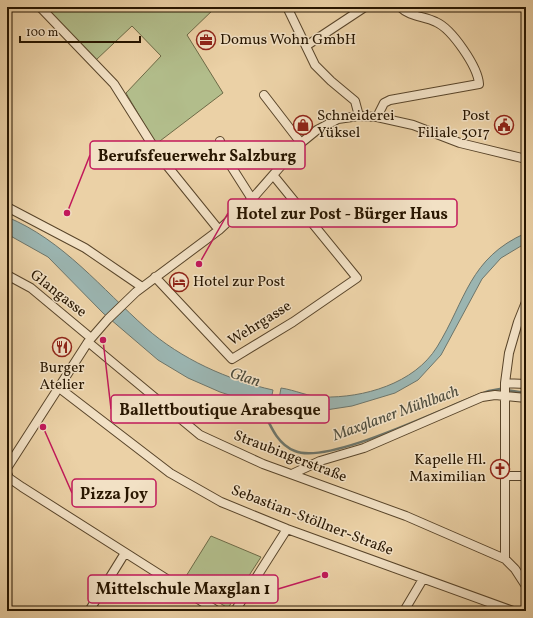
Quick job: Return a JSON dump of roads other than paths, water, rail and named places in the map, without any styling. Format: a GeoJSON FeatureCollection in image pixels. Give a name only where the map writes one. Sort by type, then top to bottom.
{"type":"FeatureCollection","features":[{"type":"Feature","properties":{"kind":"street"},"geometry":{"type":"LineString","coordinates":[[40,7],[114,84],[160,157],[219,230]]}},
{"type":"Feature","properties":{"kind":"street"},"geometry":{"type":"LineString","coordinates":[[287,7],[315,65],[355,101],[359,116]]}},
{"type":"Feature","properties":{"kind":"street"},"geometry":{"type":"LineString","coordinates":[[306,46],[365,7]]}},
{"type":"Feature","properties":{"kind":"street"},"geometry":{"type":"LineString","coordinates":[[377,117],[384,103],[390,100],[479,84],[473,66],[448,30],[435,21],[408,13],[400,7]]}},
{"type":"Feature","properties":{"kind":"street"},"geometry":{"type":"LineString","coordinates":[[264,95],[301,143]]}},
{"type":"Feature","properties":{"kind":"street"},"geometry":{"type":"LineString","coordinates":[[7,468],[58,387],[90,340],[108,319],[142,287],[219,230],[252,199],[301,143],[317,130],[338,119],[359,116],[377,117],[402,122],[460,143],[526,159]]}},
{"type":"Feature","properties":{"kind":"street"},"geometry":{"type":"LineString","coordinates":[[220,141],[224,155],[252,199]]}},
{"type":"Feature","properties":{"kind":"street","name":"Wehrgasse"},"geometry":{"type":"LineString","coordinates":[[155,278],[232,359],[293,322],[357,278],[273,175]]}},
{"type":"Feature","properties":{"kind":"street"},"geometry":{"type":"LineString","coordinates":[[7,207],[85,248],[142,287]]}},
{"type":"Feature","properties":{"kind":"street","name":"Glangasse"},"geometry":{"type":"LineString","coordinates":[[7,274],[31,288],[90,340]]}},
{"type":"Feature","properties":{"kind":"street"},"geometry":{"type":"LineString","coordinates":[[526,302],[514,338],[505,389],[505,559],[516,568],[526,586]]}},
{"type":"Feature","properties":{"kind":"street","name":"Straubingerstraße"},"geometry":{"type":"LineString","coordinates":[[90,340],[200,435],[239,455],[406,516],[505,559]]}},
{"type":"Feature","properties":{"kind":"street"},"geometry":{"type":"LineString","coordinates":[[292,474],[320,461],[364,448],[505,389],[526,384]]}},
{"type":"Feature","properties":{"kind":"street","name":"Sebastian-Stöllner-Straße"},"geometry":{"type":"LineString","coordinates":[[58,387],[170,473],[185,483],[222,502],[287,529],[514,611]]}},
{"type":"Feature","properties":{"kind":"street"},"geometry":{"type":"LineString","coordinates":[[505,389],[526,398]]}},
{"type":"Feature","properties":{"kind":"street"},"geometry":{"type":"LineString","coordinates":[[7,473],[9,478],[22,488],[217,611]]}},
{"type":"Feature","properties":{"kind":"street"},"geometry":{"type":"LineString","coordinates":[[506,476],[526,476]]}},
{"type":"Feature","properties":{"kind":"street"},"geometry":{"type":"LineString","coordinates":[[235,611],[287,529]]}},
{"type":"Feature","properties":{"kind":"street"},"geometry":{"type":"LineString","coordinates":[[89,611],[125,553]]}},
{"type":"Feature","properties":{"kind":"street"},"geometry":{"type":"LineString","coordinates":[[404,611],[423,579]]}},
{"type":"Feature","properties":{"kind":"water"},"geometry":{"type":"Polygon","coordinates":[[[7,217],[27,227],[64,252],[81,266],[146,328],[174,349],[190,359],[222,374],[256,386],[273,390],[270,405],[267,405],[267,409],[259,409],[254,403],[220,392],[188,378],[158,360],[103,313],[48,257],[7,234],[7,217]]]}},
{"type":"Feature","properties":{"kind":"water"},"geometry":{"type":"Polygon","coordinates":[[[526,233],[526,243],[501,258],[482,279],[441,355],[418,380],[395,393],[352,406],[293,415],[277,410],[281,388],[318,397],[354,395],[386,386],[415,371],[427,360],[437,347],[471,282],[480,268],[492,255],[507,243],[526,233]]]}},
{"type":"Feature","properties":{"kind":"waterway","name":"Maxglaner Mühlbach"},"geometry":{"type":"LineString","coordinates":[[261,406],[274,432],[288,448],[295,451],[311,453],[334,450],[390,432],[489,391],[500,389],[526,393]]}},
{"type":"Feature","properties":{"kind":"waterway","name":"Glan"},"geometry":{"type":"LineString","coordinates":[[269,397],[282,399]]}},
{"type":"Feature","properties":{"kind":"place","name":"Domus Wohn GmbH"},"geometry":{"type":"Point","coordinates":[206,40]}},
{"type":"Feature","properties":{"kind":"place","name":"Schneiderei Yüksel"},"geometry":{"type":"Point","coordinates":[303,125]}},
{"type":"Feature","properties":{"kind":"place","name":"Post Filiale 5017"},"geometry":{"type":"Point","coordinates":[504,125]}},
{"type":"Feature","properties":{"kind":"place","name":"Berufsfeuerwehr Salzburg"},"geometry":{"type":"Point","coordinates":[67,213]}},
{"type":"Feature","properties":{"kind":"place","name":"Hotel zur Post - Bürger Haus"},"geometry":{"type":"Point","coordinates":[199,264]}},
{"type":"Feature","properties":{"kind":"place","name":"Hotel zur Post"},"geometry":{"type":"Point","coordinates":[179,282]}},
{"type":"Feature","properties":{"kind":"place","name":"Ballettboutique Arabesque"},"geometry":{"type":"Point","coordinates":[103,340]}},
{"type":"Feature","properties":{"kind":"place","name":"Burger Atelier"},"geometry":{"type":"Point","coordinates":[62,347]}},
{"type":"Feature","properties":{"kind":"place","name":"Pizza Joy"},"geometry":{"type":"Point","coordinates":[43,427]}},
{"type":"Feature","properties":{"kind":"place","name":"Kapelle Hl. Maximilian"},"geometry":{"type":"Point","coordinates":[500,469]}},
{"type":"Feature","properties":{"kind":"place","name":"Mittelschule Maxglan 1"},"geometry":{"type":"Point","coordinates":[325,575]}}]}
